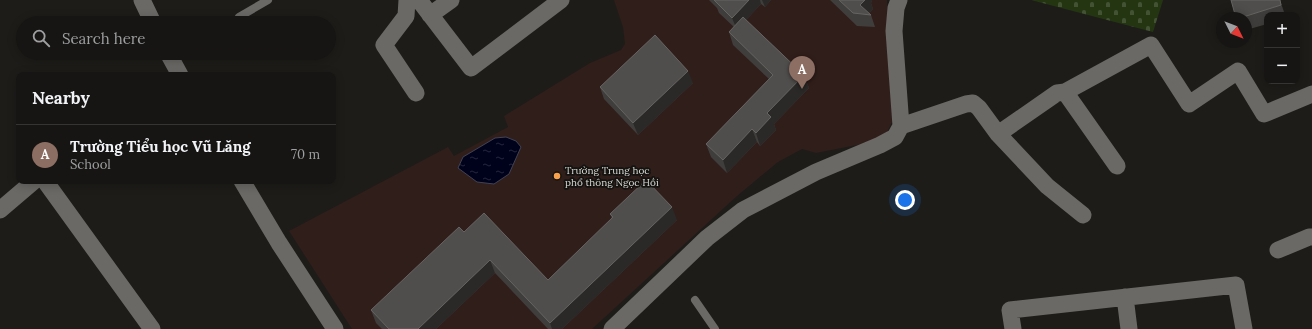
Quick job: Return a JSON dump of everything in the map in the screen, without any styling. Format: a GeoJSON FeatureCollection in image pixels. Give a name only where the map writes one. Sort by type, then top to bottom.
{"type":"FeatureCollection","features":[{"type":"Feature","properties":{"kind":"street"},"geometry":{"type":"LineString","coordinates":[[142,0],[150,16]]}},
{"type":"Feature","properties":{"kind":"street"},"geometry":{"type":"LineString","coordinates":[[407,0],[406,16],[384,44],[416,93]]}},
{"type":"Feature","properties":{"kind":"street"},"geometry":{"type":"LineString","coordinates":[[419,0],[471,68],[561,0]]}},
{"type":"Feature","properties":{"kind":"street"},"geometry":{"type":"LineString","coordinates":[[430,15],[451,0]]}},
{"type":"Feature","properties":{"kind":"street"},"geometry":{"type":"LineString","coordinates":[[612,329],[707,238],[743,210],[816,172],[895,137],[900,126],[894,32],[896,8],[899,0]]}},
{"type":"Feature","properties":{"kind":"street"},"geometry":{"type":"LineString","coordinates":[[998,134],[1057,93],[1065,92],[1151,45],[1189,104],[1238,71],[1264,114],[1312,94]]}},
{"type":"Feature","properties":{"kind":"street"},"geometry":{"type":"LineString","coordinates":[[172,60],[178,72]]}},
{"type":"Feature","properties":{"kind":"street"},"geometry":{"type":"LineString","coordinates":[[1065,92],[1117,166]]}},
{"type":"Feature","properties":{"kind":"street"},"geometry":{"type":"LineString","coordinates":[[900,126],[973,103],[979,108],[998,134],[1047,186],[1083,215]]}},
{"type":"Feature","properties":{"kind":"street"},"geometry":{"type":"LineString","coordinates":[[0,210],[30,184]]}},
{"type":"Feature","properties":{"kind":"street"},"geometry":{"type":"LineString","coordinates":[[47,184],[152,329]]}},
{"type":"Feature","properties":{"kind":"street"},"geometry":{"type":"LineString","coordinates":[[244,184],[279,243],[335,329]]}},
{"type":"Feature","properties":{"kind":"street"},"geometry":{"type":"LineString","coordinates":[[1278,250],[1312,237]]}},
{"type":"Feature","properties":{"kind":"street"},"geometry":{"type":"LineString","coordinates":[[1013,329],[1010,310],[1236,285],[1244,329]]}},
{"type":"Feature","properties":{"kind":"street"},"geometry":{"type":"LineString","coordinates":[[1125,297],[1129,329]]}},
{"type":"Feature","properties":{"kind":"lane"},"geometry":{"type":"LineString","coordinates":[[241,16],[268,0]]}},
{"type":"Feature","properties":{"kind":"lane"},"geometry":{"type":"LineString","coordinates":[[695,300],[715,329]]}},
{"type":"Feature","properties":{"kind":"shaded area","name":"Trường Trung học phổ thông Ngọc Hồi"},"geometry":{"type":"Polygon","coordinates":[[[614,0],[887,0],[892,122],[883,140],[816,153],[802,149],[778,162],[737,196],[592,329],[352,329],[289,231],[448,147],[454,156],[508,127],[504,116],[590,63],[621,50],[625,44],[623,27],[614,0]]]}},
{"type":"Feature","properties":{"kind":"green space"},"geometry":{"type":"Polygon","coordinates":[[[1031,0],[1163,0],[1153,32],[1031,0]]]}},
{"type":"Feature","properties":{"kind":"water"},"geometry":{"type":"Polygon","coordinates":[[[506,137],[516,141],[521,147],[509,174],[494,184],[477,182],[458,168],[463,157],[495,138],[506,137]]]}},
{"type":"Feature","properties":{"kind":"building"},"geometry":{"type":"Polygon","coordinates":[[[714,0],[749,0],[732,18],[714,0]]]}},
{"type":"Feature","properties":{"kind":"building"},"geometry":{"type":"Polygon","coordinates":[[[839,0],[865,0],[860,5],[871,15],[853,13],[839,0]]]}},
{"type":"Feature","properties":{"kind":"building"},"geometry":{"type":"Polygon","coordinates":[[[1231,0],[1280,0],[1281,5],[1252,14],[1252,12],[1234,12],[1231,0]]]}},
{"type":"Feature","properties":{"kind":"building"},"geometry":{"type":"Polygon","coordinates":[[[743,17],[804,75],[767,113],[771,117],[756,133],[752,129],[723,160],[706,144],[773,75],[729,32],[743,17]]]}},
{"type":"Feature","properties":{"kind":"building"},"geometry":{"type":"Polygon","coordinates":[[[655,35],[688,71],[633,123],[600,87],[655,35]]]}},
{"type":"Feature","properties":{"kind":"building"},"geometry":{"type":"Polygon","coordinates":[[[646,180],[672,207],[550,323],[490,260],[418,329],[389,329],[371,310],[459,227],[464,232],[484,213],[548,280],[613,217],[610,214],[646,180]]]}},
{"type":"Feature","properties":{"kind":"place","name":"Trường Tiểu học Vũ Lăng"},"geometry":{"type":"Point","coordinates":[802,89]}},
{"type":"Feature","properties":{"kind":"place","name":"Trường Trung học phổ thông Ngọc Hồi"},"geometry":{"type":"Point","coordinates":[557,176]}}]}
